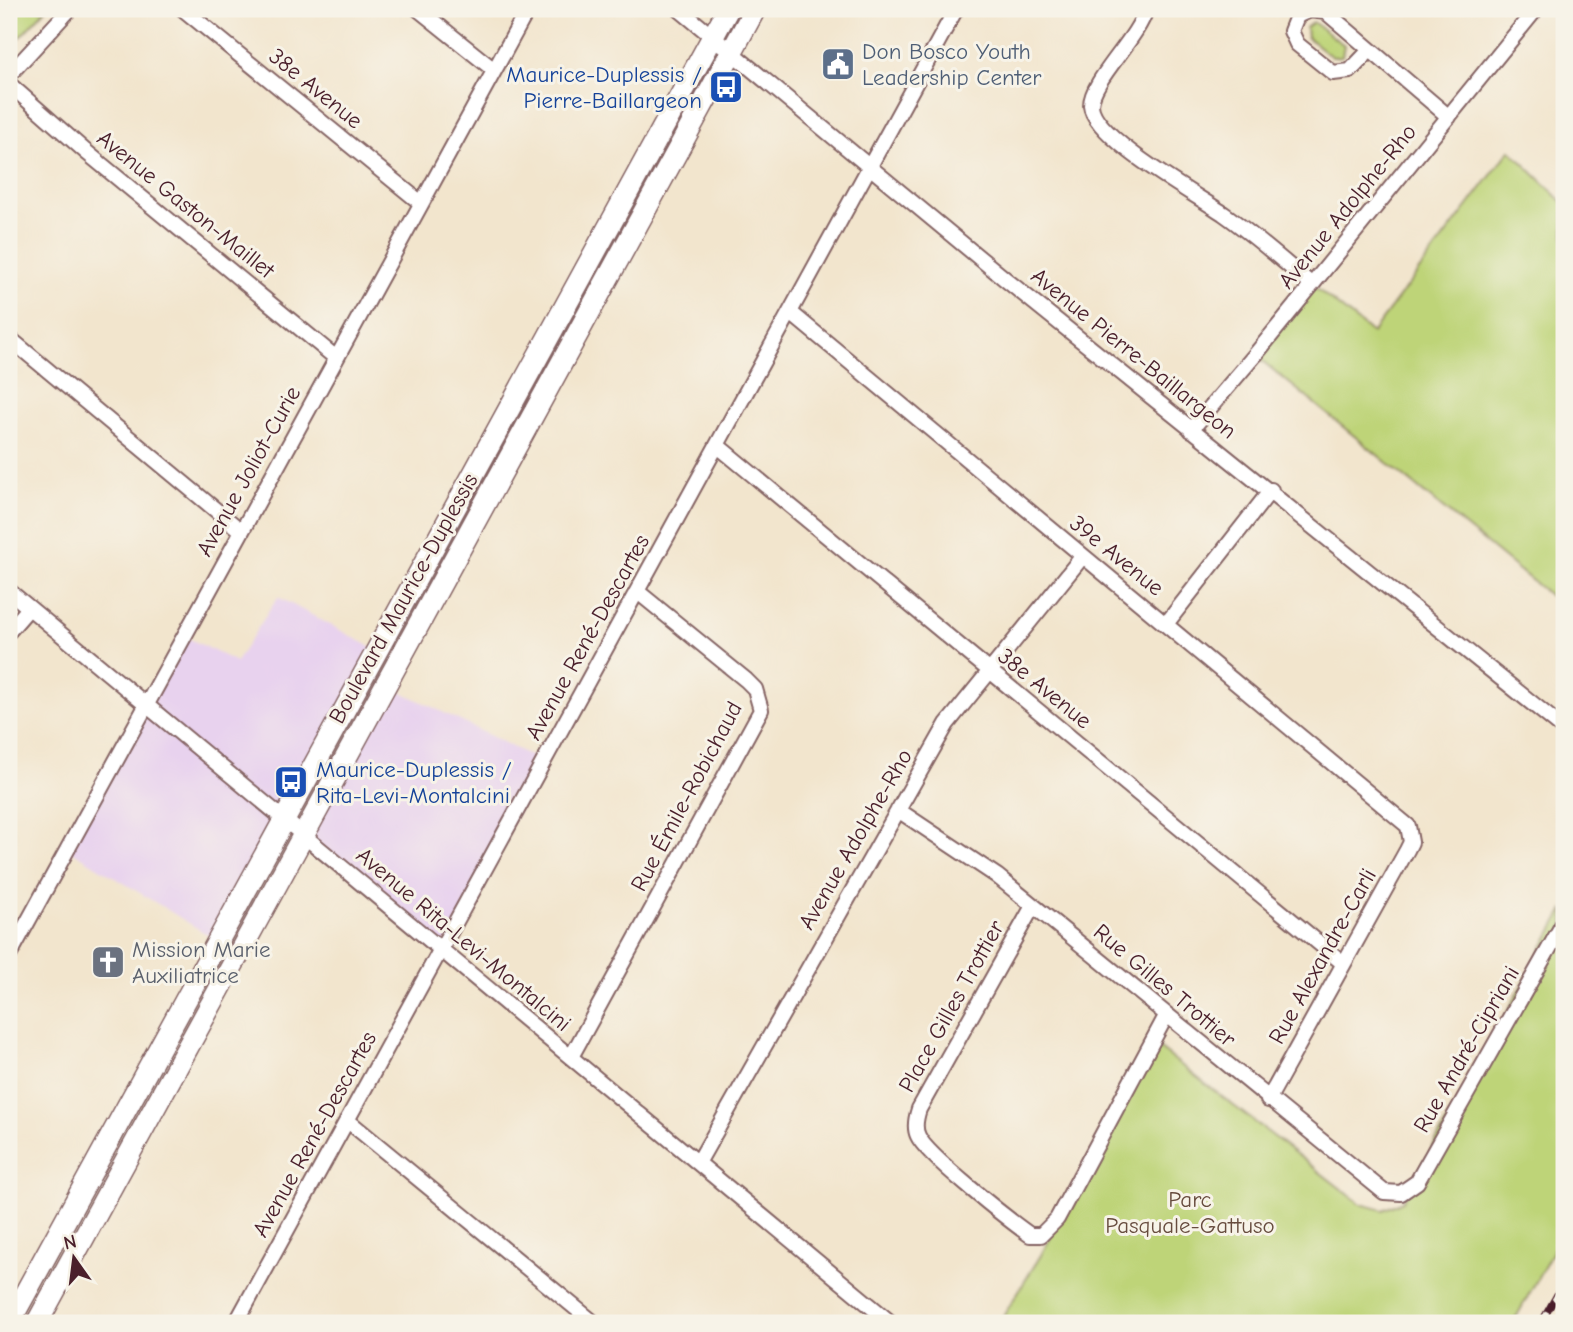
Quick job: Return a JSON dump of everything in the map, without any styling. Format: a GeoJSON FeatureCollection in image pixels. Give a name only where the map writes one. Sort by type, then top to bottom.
{"type":"FeatureCollection","features":[{"type":"Feature","properties":{"kind":"street"},"geometry":{"type":"LineString","coordinates":[[9,75],[70,9]]}},
{"type":"Feature","properties":{"kind":"street","name":"38e Avenue"},"geometry":{"type":"LineString","coordinates":[[183,9],[421,203]]}},
{"type":"Feature","properties":{"kind":"street"},"geometry":{"type":"LineString","coordinates":[[418,9],[494,70]]}},
{"type":"Feature","properties":{"kind":"street","name":"Avenue Joliot-Curie"},"geometry":{"type":"LineString","coordinates":[[9,956],[528,9]]}},
{"type":"Feature","properties":{"kind":"street","name":"Avenue Pierre-Baillargeon"},"geometry":{"type":"LineString","coordinates":[[678,9],[1191,430],[1270,490],[1564,729]]}},
{"type":"Feature","properties":{"kind":"street","name":"Boulevard Maurice-Duplessis"},"geometry":{"type":"LineString","coordinates":[[9,1323],[728,9]]}},
{"type":"Feature","properties":{"kind":"street","name":"Boulevard Maurice-Duplessis"},"geometry":{"type":"LineString","coordinates":[[37,1323],[755,9]]}},
{"type":"Feature","properties":{"kind":"street","name":"Avenue René-Descartes"},"geometry":{"type":"LineString","coordinates":[[236,1323],[956,9]]}},
{"type":"Feature","properties":{"kind":"street"},"geometry":{"type":"LineString","coordinates":[[1146,9],[1136,34],[1093,93],[1091,105],[1100,125],[1167,180],[1226,216],[1312,285]]}},
{"type":"Feature","properties":{"kind":"street","name":"Avenue Adolphe-Rho"},"geometry":{"type":"LineString","coordinates":[[1191,430],[1536,9]]}},
{"type":"Feature","properties":{"kind":"street"},"geometry":{"type":"LineString","coordinates":[[1370,50],[1350,71],[1333,73],[1297,44],[1291,31],[1297,16],[1310,10],[1326,12],[1450,117]]}},
{"type":"Feature","properties":{"kind":"street","name":"Avenue Gaston-Maillet"},"geometry":{"type":"LineString","coordinates":[[9,84],[85,151],[337,358]]}},
{"type":"Feature","properties":{"kind":"street","name":"39e Avenue"},"geometry":{"type":"LineString","coordinates":[[791,313],[1402,820],[1411,834]]}},
{"type":"Feature","properties":{"kind":"street"},"geometry":{"type":"LineString","coordinates":[[9,338],[241,531]]}},
{"type":"Feature","properties":{"kind":"street","name":"38e Avenue"},"geometry":{"type":"LineString","coordinates":[[718,446],[1343,963]]}},
{"type":"Feature","properties":{"kind":"street"},"geometry":{"type":"LineString","coordinates":[[1166,624],[1270,490]]}},
{"type":"Feature","properties":{"kind":"street","name":"Avenue Adolphe-Rho"},"geometry":{"type":"LineString","coordinates":[[698,1163],[947,724],[1083,557]]}},
{"type":"Feature","properties":{"kind":"street","name":"Avenue Rita-Levi-Montalcini"},"geometry":{"type":"LineString","coordinates":[[9,591],[285,817],[441,950],[891,1323]]}},
{"type":"Feature","properties":{"kind":"street","name":"Rue Émile-Robichaud"},"geometry":{"type":"LineString","coordinates":[[571,1057],[761,710],[755,689],[746,680],[638,592]]}},
{"type":"Feature","properties":{"kind":"street"},"geometry":{"type":"LineString","coordinates":[[9,631],[29,608]]}},
{"type":"Feature","properties":{"kind":"street","name":"Rue Gilles Trottier"},"geometry":{"type":"LineString","coordinates":[[898,810],[968,856],[1033,906],[1373,1186],[1384,1192],[1401,1193]]}},
{"type":"Feature","properties":{"kind":"street","name":"Rue Alexandre-Carli"},"geometry":{"type":"LineString","coordinates":[[1268,1100],[1408,850],[1411,834]]}},
{"type":"Feature","properties":{"kind":"street","name":"Place Gilles Trottier"},"geometry":{"type":"LineString","coordinates":[[1033,906],[919,1110],[915,1122],[916,1134],[931,1153],[1030,1235],[1041,1235],[1057,1219],[1166,1016]]}},
{"type":"Feature","properties":{"kind":"street","name":"Rue André-Cipriani"},"geometry":{"type":"LineString","coordinates":[[1401,1193],[1417,1182],[1564,922]]}},
{"type":"Feature","properties":{"kind":"street"},"geometry":{"type":"LineString","coordinates":[[347,1120],[594,1323]]}},
{"type":"Feature","properties":{"kind":"shaded area"},"geometry":{"type":"Polygon","coordinates":[[[278,597],[377,650],[218,941],[67,848],[184,636],[236,662],[278,597]]]}},
{"type":"Feature","properties":{"kind":"shaded area"},"geometry":{"type":"Polygon","coordinates":[[[386,684],[545,763],[441,950],[303,834],[386,684]]]}},
{"type":"Feature","properties":{"kind":"green space"},"geometry":{"type":"Polygon","coordinates":[[[9,9],[46,9],[9,49],[9,9]]]}},
{"type":"Feature","properties":{"kind":"green space"},"geometry":{"type":"Polygon","coordinates":[[[1313,22],[1344,45],[1342,56],[1332,57],[1307,37],[1306,28],[1313,22]]]}},
{"type":"Feature","properties":{"kind":"green space"},"geometry":{"type":"Polygon","coordinates":[[[1510,150],[1564,203],[1564,607],[1255,355],[1312,285],[1372,333],[1510,150]]]}},
{"type":"Feature","properties":{"kind":"green space","name":"Parc Pasquale-Gattuso"},"geometry":{"type":"Polygon","coordinates":[[[1564,909],[1564,1231],[1513,1323],[999,1323],[1041,1255],[1155,1045],[1361,1204],[1383,1210],[1403,1201],[1564,909]]]}},
{"type":"Feature","properties":{"kind":"railway"},"geometry":{"type":"LineString","coordinates":[[1541,1323],[1564,1282]]}},
{"type":"Feature","properties":{"kind":"place","name":"Don Bosco Youth Leadership Center"},"geometry":{"type":"Point","coordinates":[838,64]}},
{"type":"Feature","properties":{"kind":"place","name":"Maurice-Duplessis / Pierre-Baillargeon"},"geometry":{"type":"Point","coordinates":[726,87]}},
{"type":"Feature","properties":{"kind":"place","name":"Maurice-Duplessis / Rita-Levi-Montalcini"},"geometry":{"type":"Point","coordinates":[291,782]}},
{"type":"Feature","properties":{"kind":"place","name":"Mission Marie Auxiliatrice"},"geometry":{"type":"Point","coordinates":[108,962]}}]}
